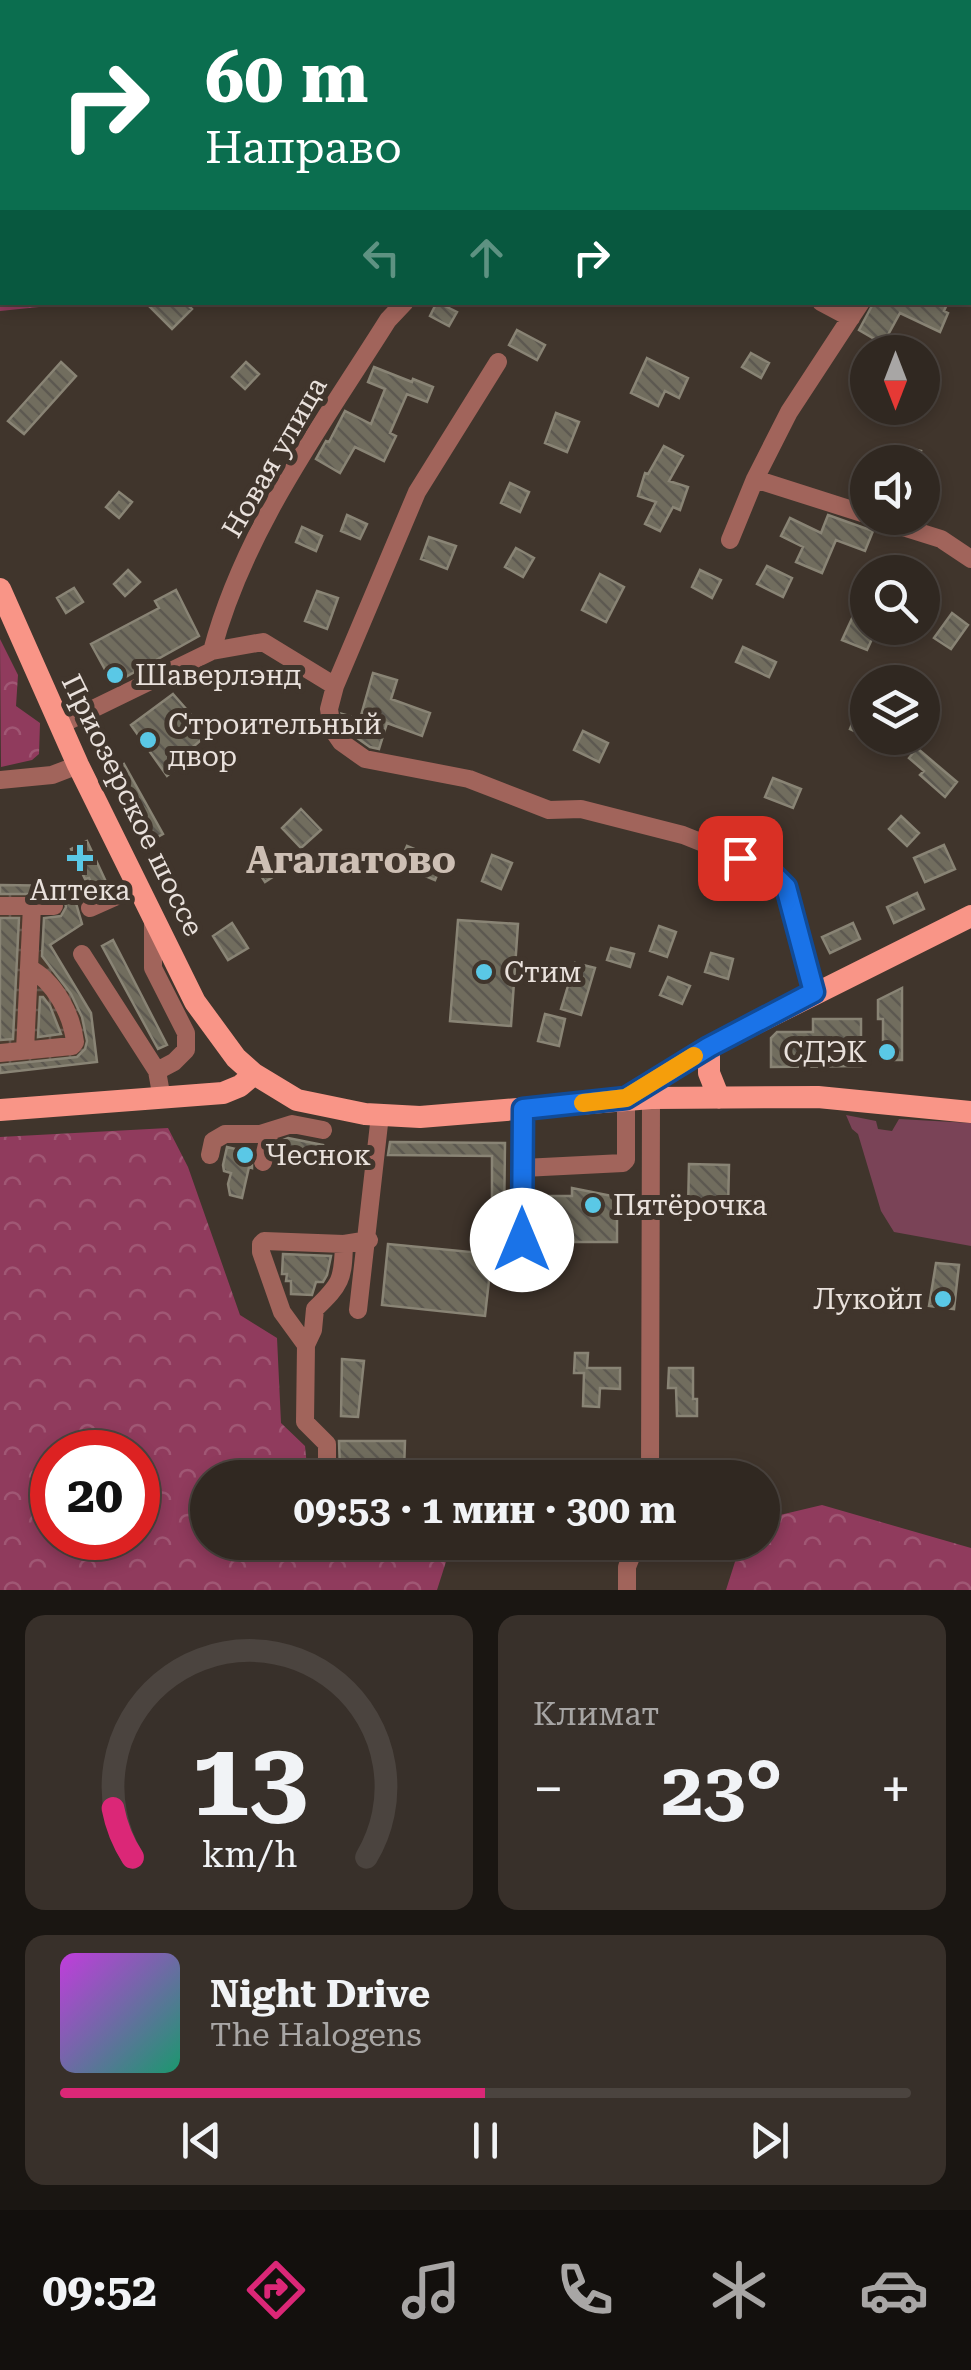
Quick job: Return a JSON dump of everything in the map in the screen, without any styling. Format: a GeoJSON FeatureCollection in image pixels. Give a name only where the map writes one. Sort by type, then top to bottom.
{"type":"FeatureCollection","features":[{"type":"Feature","properties":{"kind":"main road","name":"Приозерское шоссе"},"geometry":{"type":"LineString","coordinates":[[0,588],[78,765],[195,1002],[222,1042],[254,1074],[298,1100],[380,1115],[523,1109],[626,1098]]}},
{"type":"Feature","properties":{"kind":"main road"},"geometry":{"type":"LineString","coordinates":[[626,1098],[709,1047],[971,916]]}},
{"type":"Feature","properties":{"kind":"main road"},"geometry":{"type":"LineString","coordinates":[[198,1096],[213,1089],[221,1079],[225,1068],[222,1042]]}},
{"type":"Feature","properties":{"kind":"main road"},"geometry":{"type":"LineString","coordinates":[[709,1047],[709,1073],[719,1098]]}},
{"type":"Feature","properties":{"kind":"main road"},"geometry":{"type":"LineString","coordinates":[[0,1110],[223,1093],[254,1074]]}},
{"type":"Feature","properties":{"kind":"main road"},"geometry":{"type":"LineString","coordinates":[[626,1098],[818,1097],[971,1112]]}},
{"type":"Feature","properties":{"kind":"street","name":"Новая улица"},"geometry":{"type":"LineString","coordinates":[[212,651],[222,614],[264,518],[388,320],[402,305]]}},
{"type":"Feature","properties":{"kind":"street"},"geometry":{"type":"LineString","coordinates":[[730,540],[755,478],[790,412],[856,310]]}},
{"type":"Feature","properties":{"kind":"street"},"geometry":{"type":"LineString","coordinates":[[498,362],[417,492],[335,686],[329,709],[332,730],[340,742],[365,760],[469,779],[548,810],[581,809],[683,835],[768,869],[786,887],[814,992]]}},
{"type":"Feature","properties":{"kind":"street"},"geometry":{"type":"LineString","coordinates":[[755,478],[850,509]]}},
{"type":"Feature","properties":{"kind":"street"},"geometry":{"type":"LineString","coordinates":[[929,535],[971,559]]}},
{"type":"Feature","properties":{"kind":"street"},"geometry":{"type":"LineString","coordinates":[[60,725],[212,651],[263,642],[335,686]]}},
{"type":"Feature","properties":{"kind":"street"},"geometry":{"type":"LineString","coordinates":[[0,780],[52,775],[78,765]]}},
{"type":"Feature","properties":{"kind":"street"},"geometry":{"type":"LineString","coordinates":[[90,908],[137,887]]}},
{"type":"Feature","properties":{"kind":"street"},"geometry":{"type":"LineString","coordinates":[[0,906],[54,906]]}},
{"type":"Feature","properties":{"kind":"street"},"geometry":{"type":"LineString","coordinates":[[25,1050],[32,906]]}},
{"type":"Feature","properties":{"kind":"street"},"geometry":{"type":"LineString","coordinates":[[154,919],[153,968],[186,1033],[186,1050],[158,1070]]}},
{"type":"Feature","properties":{"kind":"street"},"geometry":{"type":"LineString","coordinates":[[82,954],[158,1070],[162,1099]]}},
{"type":"Feature","properties":{"kind":"street"},"geometry":{"type":"LineString","coordinates":[[0,1053],[72,1046],[75,1042],[67,1012],[43,975],[29,968]]}},
{"type":"Feature","properties":{"kind":"street"},"geometry":{"type":"LineString","coordinates":[[523,1168],[623,1163],[626,1098]]}},
{"type":"Feature","properties":{"kind":"street"},"geometry":{"type":"LineString","coordinates":[[650,1460],[651,1098]]}},
{"type":"Feature","properties":{"kind":"street"},"geometry":{"type":"LineString","coordinates":[[292,1124],[298,1100]]}},
{"type":"Feature","properties":{"kind":"street"},"geometry":{"type":"LineString","coordinates":[[523,1109],[522,1240],[530,1248],[542,1248]]}},
{"type":"Feature","properties":{"kind":"street"},"geometry":{"type":"LineString","coordinates":[[358,1310],[369,1240],[380,1115]]}},
{"type":"Feature","properties":{"kind":"street"},"geometry":{"type":"LineString","coordinates":[[210,1155],[218,1136],[246,1136],[292,1124],[323,1130]]}},
{"type":"Feature","properties":{"kind":"street"},"geometry":{"type":"LineString","coordinates":[[262,1162],[270,1131]]}},
{"type":"Feature","properties":{"kind":"street"},"geometry":{"type":"LineString","coordinates":[[306,1345],[282,1312],[260,1252],[261,1244],[344,1244],[369,1240]]}},
{"type":"Feature","properties":{"kind":"street"},"geometry":{"type":"LineString","coordinates":[[327,1460],[327,1444],[305,1422],[306,1345],[313,1330],[315,1309],[343,1277],[344,1244]]}},
{"type":"Feature","properties":{"kind":"street"},"geometry":{"type":"LineString","coordinates":[[627,1590],[629,1560]]}},
{"type":"Feature","properties":{"kind":"shaded area"},"geometry":{"type":"Polygon","coordinates":[[[0,885],[61,886],[61,914],[40,914],[39,951],[50,945],[91,1013],[97,1062],[0,1073],[0,885]]]}},
{"type":"Feature","properties":{"kind":"shaded area"},"geometry":{"type":"Polygon","coordinates":[[[846,1115],[876,1121],[878,1129],[892,1131],[899,1119],[971,1123],[971,1246],[894,1232],[881,1211],[858,1134],[846,1115]]]}},
{"type":"Feature","properties":{"kind":"green space"},"geometry":{"type":"Polygon","coordinates":[[[0,305],[42,305],[39,307],[0,311],[0,305]]]}},
{"type":"Feature","properties":{"kind":"green space"},"geometry":{"type":"Polygon","coordinates":[[[0,639],[18,675],[16,706],[40,723],[39,754],[32,760],[1,767],[0,639]]]}},
{"type":"Feature","properties":{"kind":"green space"},"geometry":{"type":"Polygon","coordinates":[[[168,1128],[188,1167],[240,1315],[277,1338],[281,1423],[305,1446],[306,1460],[190,1460],[190,1560],[447,1560],[437,1590],[0,1590],[0,1137],[168,1128]]]}},
{"type":"Feature","properties":{"kind":"green space"},"geometry":{"type":"Polygon","coordinates":[[[822,1505],[971,1548],[971,1590],[726,1590],[736,1560],[780,1560],[780,1515],[822,1505]]]}},
{"type":"Feature","properties":{"kind":"building"},"geometry":{"type":"Polygon","coordinates":[[[148,305],[188,305],[192,309],[172,329],[148,305]]]}},
{"type":"Feature","properties":{"kind":"building"},"geometry":{"type":"Polygon","coordinates":[[[436,305],[457,312],[449,326],[430,316],[436,305]]]}},
{"type":"Feature","properties":{"kind":"building"},"geometry":{"type":"Polygon","coordinates":[[[872,305],[947,305],[944,311],[948,313],[940,332],[900,313],[888,335],[868,335],[859,330],[872,305]]]}},
{"type":"Feature","properties":{"kind":"building"},"geometry":{"type":"Polygon","coordinates":[[[517,330],[545,345],[537,360],[509,345],[517,330]]]}},
{"type":"Feature","properties":{"kind":"building"},"geometry":{"type":"Polygon","coordinates":[[[751,353],[769,363],[761,378],[742,367],[751,353]]]}},
{"type":"Feature","properties":{"kind":"building"},"geometry":{"type":"Polygon","coordinates":[[[647,358],[688,378],[679,398],[665,391],[658,406],[631,393],[647,358]]]}},
{"type":"Feature","properties":{"kind":"building"},"geometry":{"type":"Polygon","coordinates":[[[61,362],[76,376],[24,434],[8,421],[61,362]]]}},
{"type":"Feature","properties":{"kind":"building"},"geometry":{"type":"Polygon","coordinates":[[[246,362],[259,374],[245,389],[232,377],[246,362]]]}},
{"type":"Feature","properties":{"kind":"building"},"geometry":{"type":"Polygon","coordinates":[[[374,367],[433,387],[427,402],[407,394],[390,433],[396,436],[384,461],[355,447],[340,473],[316,459],[345,411],[371,424],[385,389],[368,382],[374,367]]]}},
{"type":"Feature","properties":{"kind":"building"},"geometry":{"type":"Polygon","coordinates":[[[556,413],[579,422],[567,452],[545,443],[556,413]]]}},
{"type":"Feature","properties":{"kind":"building"},"geometry":{"type":"Polygon","coordinates":[[[664,446],[683,456],[669,481],[688,487],[680,510],[673,507],[660,531],[645,524],[656,502],[638,496],[645,473],[648,474],[664,446]]]}},
{"type":"Feature","properties":{"kind":"building"},"geometry":{"type":"Polygon","coordinates":[[[510,483],[529,492],[520,512],[501,503],[510,483]]]}},
{"type":"Feature","properties":{"kind":"building"},"geometry":{"type":"Polygon","coordinates":[[[119,492],[132,502],[119,518],[106,507],[119,492]]]}},
{"type":"Feature","properties":{"kind":"building"},"geometry":{"type":"Polygon","coordinates":[[[347,515],[367,524],[360,539],[341,531],[347,515]]]}},
{"type":"Feature","properties":{"kind":"building"},"geometry":{"type":"Polygon","coordinates":[[[828,515],[850,523],[850,535],[871,535],[865,551],[836,540],[822,573],[796,562],[803,547],[781,536],[790,518],[821,533],[828,515]]]}},
{"type":"Feature","properties":{"kind":"building"},"geometry":{"type":"Polygon","coordinates":[[[302,527],[322,536],[316,551],[296,542],[302,527]]]}},
{"type":"Feature","properties":{"kind":"building"},"geometry":{"type":"Polygon","coordinates":[[[429,537],[456,546],[447,569],[421,559],[429,537]]]}},
{"type":"Feature","properties":{"kind":"building"},"geometry":{"type":"Polygon","coordinates":[[[516,548],[534,558],[523,577],[505,567],[516,548]]]}},
{"type":"Feature","properties":{"kind":"building"},"geometry":{"type":"Polygon","coordinates":[[[767,566],[792,578],[783,597],[757,584],[767,566]]]}},
{"type":"Feature","properties":{"kind":"building"},"geometry":{"type":"Polygon","coordinates":[[[128,570],[140,582],[125,596],[114,584],[128,570]]]}},
{"type":"Feature","properties":{"kind":"building"},"geometry":{"type":"Polygon","coordinates":[[[700,570],[721,580],[712,598],[692,587],[700,570]]]}},
{"type":"Feature","properties":{"kind":"building"},"geometry":{"type":"Polygon","coordinates":[[[600,574],[624,587],[606,622],[582,610],[600,574]]]}},
{"type":"Feature","properties":{"kind":"building"},"geometry":{"type":"Polygon","coordinates":[[[74,588],[83,602],[66,613],[57,598],[74,588]]]}},
{"type":"Feature","properties":{"kind":"building"},"geometry":{"type":"Polygon","coordinates":[[[176,590],[199,636],[113,684],[91,644],[159,608],[155,601],[176,590]]]}},
{"type":"Feature","properties":{"kind":"building"},"geometry":{"type":"Polygon","coordinates":[[[317,591],[338,598],[327,629],[305,621],[317,591]]]}},
{"type":"Feature","properties":{"kind":"building"},"geometry":{"type":"Polygon","coordinates":[[[952,613],[968,625],[951,649],[940,642],[940,630],[952,613]]]}},
{"type":"Feature","properties":{"kind":"building"},"geometry":{"type":"Polygon","coordinates":[[[850,623],[850,643],[842,640],[850,623]]]}},
{"type":"Feature","properties":{"kind":"building"},"geometry":{"type":"Polygon","coordinates":[[[743,647],[776,662],[769,677],[736,662],[743,647]]]}},
{"type":"Feature","properties":{"kind":"building"},"geometry":{"type":"Polygon","coordinates":[[[373,673],[397,680],[391,699],[430,713],[422,736],[387,723],[379,749],[350,733],[342,714],[360,719],[373,673]]]}},
{"type":"Feature","properties":{"kind":"building"},"geometry":{"type":"Polygon","coordinates":[[[173,694],[208,734],[167,776],[131,725],[173,694]]]}},
{"type":"Feature","properties":{"kind":"building"},"geometry":{"type":"Polygon","coordinates":[[[583,731],[608,743],[599,762],[574,750],[583,731]]]}},
{"type":"Feature","properties":{"kind":"building"},"geometry":{"type":"Polygon","coordinates":[[[925,755],[957,782],[945,797],[920,775],[924,771],[909,758],[925,755]]]}},
{"type":"Feature","properties":{"kind":"building"},"geometry":{"type":"Polygon","coordinates":[[[124,764],[163,834],[152,840],[114,769],[124,764]]]}},
{"type":"Feature","properties":{"kind":"building"},"geometry":{"type":"Polygon","coordinates":[[[773,778],[801,789],[793,808],[765,797],[773,778]]]}},
{"type":"Feature","properties":{"kind":"building"},"geometry":{"type":"Polygon","coordinates":[[[301,809],[321,830],[301,848],[282,828],[301,809]]]}},
{"type":"Feature","properties":{"kind":"building"},"geometry":{"type":"Polygon","coordinates":[[[901,816],[919,833],[907,846],[889,829],[901,816]]]}},
{"type":"Feature","properties":{"kind":"building"},"geometry":{"type":"Polygon","coordinates":[[[87,841],[108,886],[95,891],[71,849],[87,841]]]}},
{"type":"Feature","properties":{"kind":"building"},"geometry":{"type":"Polygon","coordinates":[[[944,845],[955,869],[925,882],[914,858],[944,845]]]}},
{"type":"Feature","properties":{"kind":"building"},"geometry":{"type":"Polygon","coordinates":[[[407,846],[443,861],[435,880],[399,865],[407,846]]]}},
{"type":"Feature","properties":{"kind":"building"},"geometry":{"type":"Polygon","coordinates":[[[269,851],[282,871],[265,882],[252,862],[269,851]]]}},
{"type":"Feature","properties":{"kind":"building"},"geometry":{"type":"Polygon","coordinates":[[[492,855],[512,863],[501,889],[482,881],[492,855]]]}},
{"type":"Feature","properties":{"kind":"building"},"geometry":{"type":"Polygon","coordinates":[[[0,885],[71,886],[82,924],[50,945],[91,1013],[97,1062],[0,1073],[0,1065],[77,1057],[87,1041],[82,1017],[71,994],[42,956],[44,918],[61,916],[65,901],[54,894],[0,894],[0,885]]]}},
{"type":"Feature","properties":{"kind":"building"},"geometry":{"type":"Polygon","coordinates":[[[917,893],[924,909],[894,923],[887,907],[917,893]]]}},
{"type":"Feature","properties":{"kind":"building"},"geometry":{"type":"Polygon","coordinates":[[[0,918],[19,918],[13,1039],[0,1040],[0,918]]]}},
{"type":"Feature","properties":{"kind":"building","name":"Стим"},"geometry":{"type":"Polygon","coordinates":[[[458,920],[518,924],[511,1026],[450,1021],[458,920]]]}},
{"type":"Feature","properties":{"kind":"building"},"geometry":{"type":"Polygon","coordinates":[[[232,923],[248,948],[228,960],[213,936],[232,923]]]}},
{"type":"Feature","properties":{"kind":"building"},"geometry":{"type":"Polygon","coordinates":[[[853,923],[860,939],[830,953],[822,937],[853,923]]]}},
{"type":"Feature","properties":{"kind":"building"},"geometry":{"type":"Polygon","coordinates":[[[659,926],[676,932],[667,957],[650,951],[659,926]]]}},
{"type":"Feature","properties":{"kind":"building"},"geometry":{"type":"Polygon","coordinates":[[[113,940],[167,1045],[158,1049],[102,946],[113,940]]]}},
{"type":"Feature","properties":{"kind":"building"},"geometry":{"type":"Polygon","coordinates":[[[611,948],[634,954],[630,967],[607,960],[611,948]]]}},
{"type":"Feature","properties":{"kind":"building"},"geometry":{"type":"Polygon","coordinates":[[[711,953],[733,959],[728,979],[705,972],[711,953]]]}},
{"type":"Feature","properties":{"kind":"building"},"geometry":{"type":"Polygon","coordinates":[[[575,963],[595,968],[581,1015],[561,1009],[575,963]]]}},
{"type":"Feature","properties":{"kind":"building"},"geometry":{"type":"Polygon","coordinates":[[[668,977],[690,986],[682,1004],[660,995],[668,977]]]}},
{"type":"Feature","properties":{"kind":"building"},"geometry":{"type":"Polygon","coordinates":[[[902,988],[902,1060],[883,1060],[883,1019],[878,1019],[878,1000],[902,988]]]}},
{"type":"Feature","properties":{"kind":"building"},"geometry":{"type":"Polygon","coordinates":[[[40,997],[50,1006],[61,1034],[38,1037],[40,997]]]}},
{"type":"Feature","properties":{"kind":"building"},"geometry":{"type":"Polygon","coordinates":[[[545,1014],[565,1019],[559,1046],[538,1041],[545,1014]]]}},
{"type":"Feature","properties":{"kind":"building"},"geometry":{"type":"Polygon","coordinates":[[[813,1019],[861,1019],[861,1066],[771,1067],[771,1038],[777,1032],[813,1032],[813,1019]]]}},
{"type":"Feature","properties":{"kind":"building"},"geometry":{"type":"Polygon","coordinates":[[[288,1138],[323,1145],[320,1165],[277,1157],[281,1141],[288,1138]]]}},
{"type":"Feature","properties":{"kind":"building"},"geometry":{"type":"Polygon","coordinates":[[[390,1142],[505,1143],[504,1224],[492,1224],[492,1156],[388,1155],[390,1142]]]}},
{"type":"Feature","properties":{"kind":"building"},"geometry":{"type":"Polygon","coordinates":[[[227,1147],[252,1153],[252,1168],[249,1167],[242,1198],[230,1195],[231,1173],[224,1171],[223,1165],[227,1147]]]}},
{"type":"Feature","properties":{"kind":"building"},"geometry":{"type":"Polygon","coordinates":[[[689,1164],[729,1165],[728,1210],[688,1209],[689,1164]]]}},
{"type":"Feature","properties":{"kind":"building"},"geometry":{"type":"Polygon","coordinates":[[[572,1188],[617,1197],[617,1242],[553,1242],[547,1237],[548,1196],[572,1196],[572,1188]]]}},
{"type":"Feature","properties":{"kind":"building"},"geometry":{"type":"Polygon","coordinates":[[[388,1244],[492,1254],[485,1316],[382,1305],[388,1244]]]}},
{"type":"Feature","properties":{"kind":"building"},"geometry":{"type":"Polygon","coordinates":[[[283,1254],[331,1256],[327,1275],[323,1282],[316,1282],[312,1295],[291,1294],[291,1281],[286,1281],[287,1274],[282,1274],[283,1254]]]}},
{"type":"Feature","properties":{"kind":"building"},"geometry":{"type":"Polygon","coordinates":[[[936,1263],[959,1265],[954,1309],[929,1306],[936,1263]]]}},
{"type":"Feature","properties":{"kind":"building"},"geometry":{"type":"Polygon","coordinates":[[[575,1353],[588,1353],[587,1368],[620,1368],[620,1389],[600,1388],[599,1407],[583,1406],[584,1373],[574,1373],[575,1353]]]}},
{"type":"Feature","properties":{"kind":"building"},"geometry":{"type":"Polygon","coordinates":[[[342,1359],[364,1361],[358,1417],[341,1416],[342,1359]]]}},
{"type":"Feature","properties":{"kind":"building"},"geometry":{"type":"Polygon","coordinates":[[[669,1368],[693,1368],[697,1416],[677,1416],[676,1388],[668,1388],[669,1368]]]}},
{"type":"Feature","properties":{"kind":"building"},"geometry":{"type":"Polygon","coordinates":[[[339,1441],[405,1441],[404,1460],[340,1460],[339,1441]]]}},
{"type":"Feature","properties":{"kind":"slow traffic"},"geometry":{"type":"LineString","coordinates":[[583,1103],[626,1098],[694,1056]]}},
{"type":"Feature","properties":{"kind":"place","name":"Шаверлэнд"},"geometry":{"type":"Point","coordinates":[115,675]}},
{"type":"Feature","properties":{"kind":"place","name":"Строительный двор"},"geometry":{"type":"Point","coordinates":[148,740]}},
{"type":"Feature","properties":{"kind":"place","name":"Аптека"},"geometry":{"type":"Point","coordinates":[80,858]}},
{"type":"Feature","properties":{"kind":"place","name":"Стим"},"geometry":{"type":"Point","coordinates":[484,972]}},
{"type":"Feature","properties":{"kind":"place","name":"СДЭК"},"geometry":{"type":"Point","coordinates":[887,1052]}},
{"type":"Feature","properties":{"kind":"place","name":"Чеснок"},"geometry":{"type":"Point","coordinates":[245,1155]}},
{"type":"Feature","properties":{"kind":"place","name":"Пятёрочка"},"geometry":{"type":"Point","coordinates":[593,1205]}},
{"type":"Feature","properties":{"kind":"place","name":"Лукойл"},"geometry":{"type":"Point","coordinates":[943,1299]}},
{"type":"Feature","properties":{"kind":"district","name":"Агалатово"},"geometry":{"type":"Point","coordinates":[351,860]}},
{"type":"Feature","properties":{"kind":"route"},"geometry":{"type":"LineString","coordinates":[[522,1240],[523,1109],[626,1098],[709,1047],[814,992],[786,887],[768,869],[740,858]]}}]}
